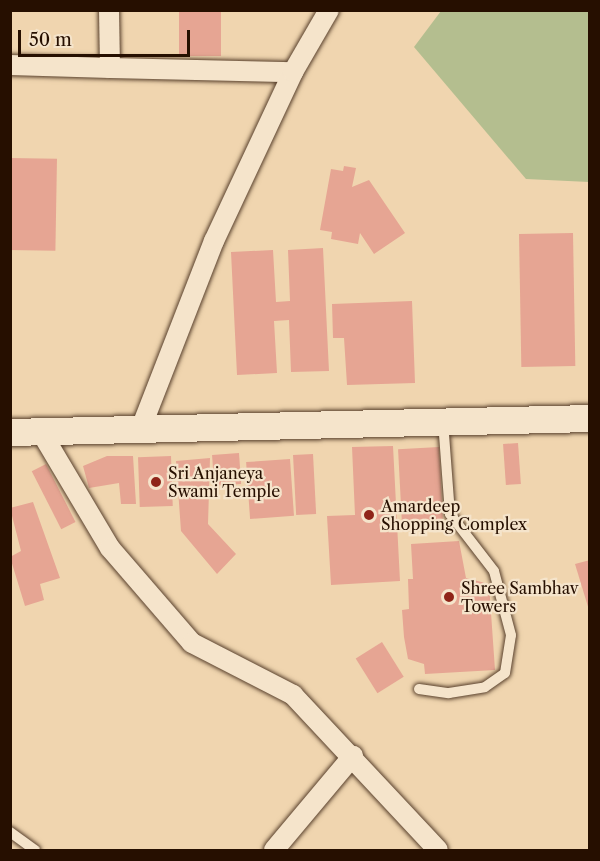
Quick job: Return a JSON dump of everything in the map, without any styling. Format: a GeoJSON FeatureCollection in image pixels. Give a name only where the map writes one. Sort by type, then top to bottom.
{"type":"FeatureCollection","features":[{"type":"Feature","properties":{"kind":"main road"},"geometry":{"type":"LineString","coordinates":[[10,432],[590,418]]}},
{"type":"Feature","properties":{"kind":"street"},"geometry":{"type":"LineString","coordinates":[[110,10],[110,68]]}},
{"type":"Feature","properties":{"kind":"street"},"geometry":{"type":"LineString","coordinates":[[141,428],[214,241],[293,72],[329,10]]}},
{"type":"Feature","properties":{"kind":"street"},"geometry":{"type":"LineString","coordinates":[[10,65],[293,72]]}},
{"type":"Feature","properties":{"kind":"street"},"geometry":{"type":"LineString","coordinates":[[41,432],[110,548],[192,643],[293,694],[438,850]]}},
{"type":"Feature","properties":{"kind":"street"},"geometry":{"type":"LineString","coordinates":[[274,850],[353,756]]}},
{"type":"Feature","properties":{"kind":"lane"},"geometry":{"type":"LineString","coordinates":[[419,689],[449,693],[485,687],[505,673],[511,635],[494,572],[450,514],[443,421]]}},
{"type":"Feature","properties":{"kind":"lane"},"geometry":{"type":"LineString","coordinates":[[10,832],[35,850]]}},
{"type":"Feature","properties":{"kind":"green space"},"geometry":{"type":"Polygon","coordinates":[[[441,11],[589,11],[589,182],[526,179],[414,47],[441,11]]]}},
{"type":"Feature","properties":{"kind":"building"},"geometry":{"type":"Polygon","coordinates":[[[179,10],[221,10],[221,56],[179,56],[179,10]]]}},
{"type":"Feature","properties":{"kind":"building"},"geometry":{"type":"Polygon","coordinates":[[[10,158],[57,159],[55,251],[10,250],[10,158]]]}},
{"type":"Feature","properties":{"kind":"building"},"geometry":{"type":"Polygon","coordinates":[[[344,166],[356,168],[352,187],[369,180],[405,233],[374,254],[360,233],[358,244],[331,239],[332,232],[320,230],[331,169],[343,171],[344,166]]]}},
{"type":"Feature","properties":{"kind":"building"},"geometry":{"type":"Polygon","coordinates":[[[573,233],[575,366],[521,367],[519,234],[573,233]]]}},
{"type":"Feature","properties":{"kind":"building"},"geometry":{"type":"Polygon","coordinates":[[[323,248],[329,371],[291,372],[289,320],[274,321],[277,373],[237,375],[231,252],[273,250],[276,302],[290,301],[288,250],[323,248]]]}},
{"type":"Feature","properties":{"kind":"building"},"geometry":{"type":"Polygon","coordinates":[[[412,301],[415,383],[347,385],[344,338],[333,338],[332,304],[412,301]]]}},
{"type":"Feature","properties":{"kind":"building"},"geometry":{"type":"Polygon","coordinates":[[[518,443],[521,484],[506,485],[503,444],[518,443]]]}},
{"type":"Feature","properties":{"kind":"building","name":"Amardeep Shopping Complex"},"geometry":{"type":"Polygon","coordinates":[[[393,446],[400,581],[331,585],[327,516],[355,515],[352,447],[393,446]]]}},
{"type":"Feature","properties":{"kind":"building"},"geometry":{"type":"Polygon","coordinates":[[[439,447],[443,526],[402,528],[398,449],[439,447]]]}},
{"type":"Feature","properties":{"kind":"building"},"geometry":{"type":"Polygon","coordinates":[[[239,453],[241,484],[214,486],[212,455],[239,453]]]}},
{"type":"Feature","properties":{"kind":"building"},"geometry":{"type":"Polygon","coordinates":[[[313,454],[316,514],[296,515],[293,455],[313,454]]]}},
{"type":"Feature","properties":{"kind":"building"},"geometry":{"type":"Polygon","coordinates":[[[107,456],[133,456],[136,504],[121,504],[119,483],[89,488],[83,466],[107,456]]]}},
{"type":"Feature","properties":{"kind":"building","name":"Sri Anjaneya Swami Temple"},"geometry":{"type":"Polygon","coordinates":[[[171,456],[173,506],[140,507],[138,457],[171,456]]]}},
{"type":"Feature","properties":{"kind":"building"},"geometry":{"type":"Polygon","coordinates":[[[210,458],[208,524],[236,554],[217,574],[181,531],[176,461],[210,458]]]}},
{"type":"Feature","properties":{"kind":"building"},"geometry":{"type":"Polygon","coordinates":[[[290,459],[294,516],[250,519],[246,462],[290,459]]]}},
{"type":"Feature","properties":{"kind":"building"},"geometry":{"type":"Polygon","coordinates":[[[46,464],[76,522],[61,529],[32,471],[46,464]]]}},
{"type":"Feature","properties":{"kind":"building"},"geometry":{"type":"Polygon","coordinates":[[[33,502],[60,578],[40,584],[44,600],[25,606],[10,557],[21,551],[10,508],[33,502]]]}},
{"type":"Feature","properties":{"kind":"building","name":"Shree Sambhav Towers"},"geometry":{"type":"Polygon","coordinates":[[[459,541],[466,578],[489,584],[495,670],[425,674],[424,664],[408,659],[404,637],[402,610],[409,609],[408,579],[413,579],[411,544],[459,541]]]}},
{"type":"Feature","properties":{"kind":"building"},"geometry":{"type":"Polygon","coordinates":[[[590,560],[590,610],[589,610],[575,564],[590,560]]]}},
{"type":"Feature","properties":{"kind":"building"},"geometry":{"type":"Polygon","coordinates":[[[382,642],[404,677],[377,693],[356,658],[382,642]]]}},
{"type":"Feature","properties":{"kind":"place","name":"Sri Anjaneya Swami Temple"},"geometry":{"type":"Point","coordinates":[156,482]}},
{"type":"Feature","properties":{"kind":"place","name":"Amardeep Shopping Complex"},"geometry":{"type":"Point","coordinates":[369,515]}},
{"type":"Feature","properties":{"kind":"place","name":"Shree Sambhav Towers"},"geometry":{"type":"Point","coordinates":[449,597]}}]}
